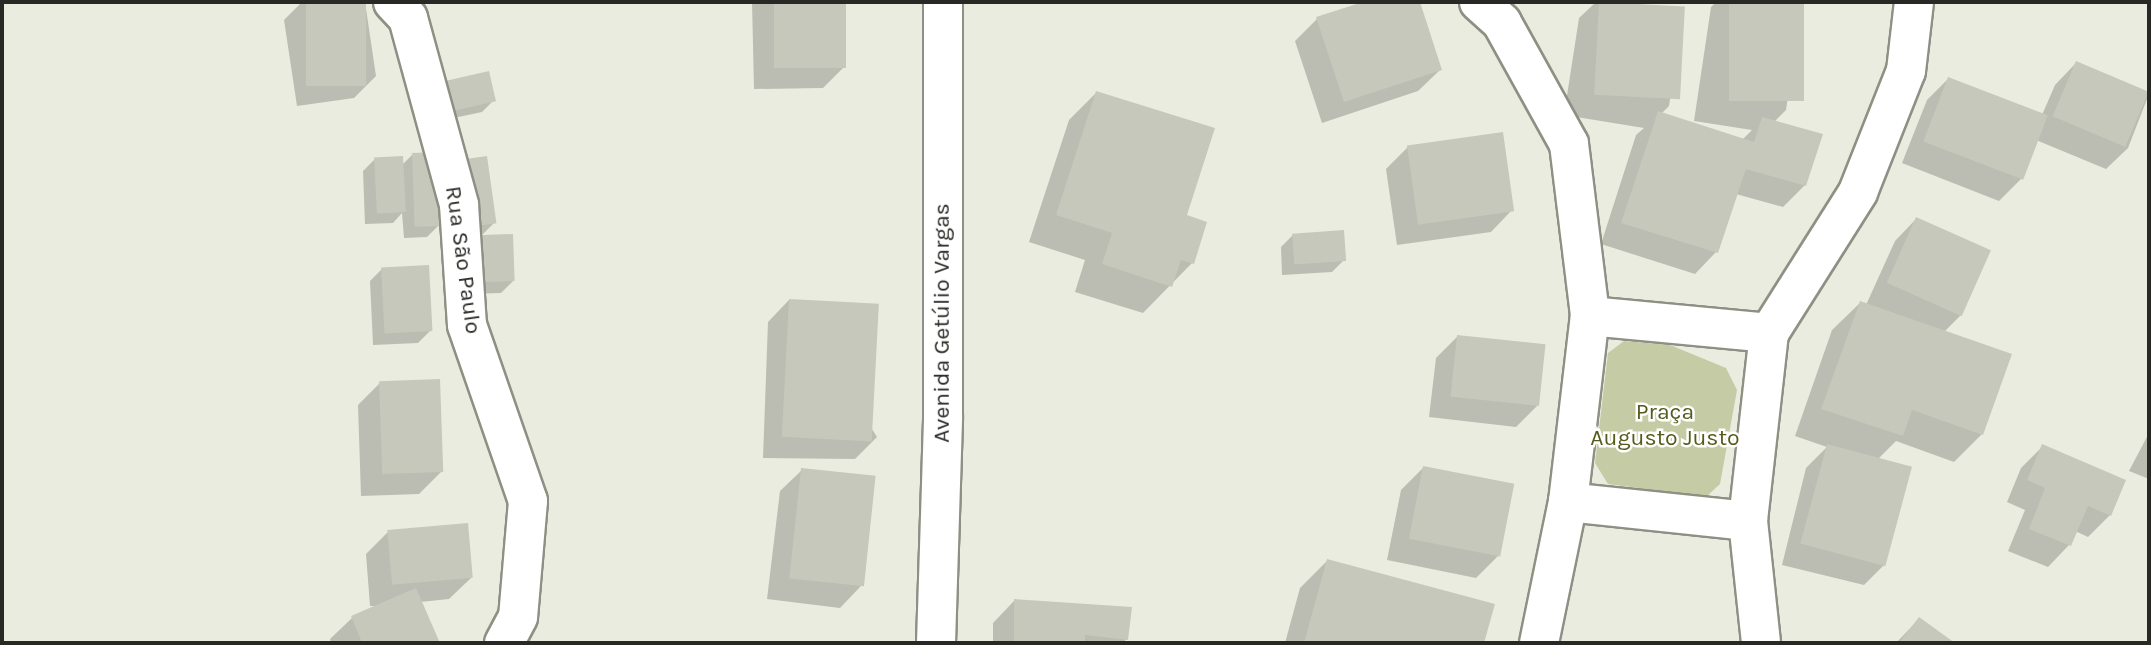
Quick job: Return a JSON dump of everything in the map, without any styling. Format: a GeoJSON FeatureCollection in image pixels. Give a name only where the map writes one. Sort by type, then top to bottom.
{"type":"FeatureCollection","features":[{"type":"Feature","properties":{"kind":"street","name":"Rua São Paulo"},"geometry":{"type":"LineString","coordinates":[[393,2],[408,18],[459,205],[467,325],[528,501],[518,617],[504,643]]}},
{"type":"Feature","properties":{"kind":"street","name":"Avenida Getúlio Vargas"},"geometry":{"type":"LineString","coordinates":[[936,643],[943,416],[943,2]]}},
{"type":"Feature","properties":{"kind":"street"},"geometry":{"type":"LineString","coordinates":[[1479,2],[1502,23],[1569,144],[1590,316],[1568,502],[1539,643]]}},
{"type":"Feature","properties":{"kind":"street"},"geometry":{"type":"LineString","coordinates":[[1761,643],[1748,521],[1769,333],[1858,192],[1906,71],[1914,2]]}},
{"type":"Feature","properties":{"kind":"street"},"geometry":{"type":"LineString","coordinates":[[1590,316],[1769,333]]}},
{"type":"Feature","properties":{"kind":"street"},"geometry":{"type":"LineString","coordinates":[[1568,502],[1748,521]]}},
{"type":"Feature","properties":{"kind":"green space","name":"Praça Augusto Justo"},"geometry":{"type":"Polygon","coordinates":[[[1624,341],[1670,345],[1726,368],[1737,390],[1720,484],[1706,497],[1608,484],[1595,463],[1608,353],[1624,341]]]}},
{"type":"Feature","properties":{"kind":"building"},"geometry":{"type":"Polygon","coordinates":[[[306,2],[366,2],[366,86],[306,86],[306,2]]]}},
{"type":"Feature","properties":{"kind":"building"},"geometry":{"type":"Polygon","coordinates":[[[774,2],[846,2],[846,68],[774,68],[774,2]]]}},
{"type":"Feature","properties":{"kind":"building"},"geometry":{"type":"Polygon","coordinates":[[[1363,2],[1420,2],[1442,70],[1344,102],[1316,17],[1363,2]]]}},
{"type":"Feature","properties":{"kind":"building"},"geometry":{"type":"Polygon","coordinates":[[[1599,2],[1685,7],[1680,99],[1594,95],[1599,2]]]}},
{"type":"Feature","properties":{"kind":"building"},"geometry":{"type":"Polygon","coordinates":[[[1729,2],[1804,2],[1804,101],[1729,101],[1729,2]]]}},
{"type":"Feature","properties":{"kind":"building"},"geometry":{"type":"Polygon","coordinates":[[[2076,61],[2149,92],[2125,147],[2053,116],[2076,61]]]}},
{"type":"Feature","properties":{"kind":"building"},"geometry":{"type":"Polygon","coordinates":[[[489,71],[496,101],[451,112],[444,81],[489,71]]]}},
{"type":"Feature","properties":{"kind":"building"},"geometry":{"type":"Polygon","coordinates":[[[1948,77],[2048,115],[2023,180],[1923,141],[1948,77]]]}},
{"type":"Feature","properties":{"kind":"building"},"geometry":{"type":"Polygon","coordinates":[[[1096,91],[1215,128],[1187,215],[1207,222],[1194,264],[1181,260],[1172,287],[1102,264],[1112,233],[1056,215],[1096,91]]]}},
{"type":"Feature","properties":{"kind":"building"},"geometry":{"type":"Polygon","coordinates":[[[1658,111],[1754,142],[1762,117],[1823,134],[1806,186],[1746,169],[1718,253],[1621,223],[1658,111]]]}},
{"type":"Feature","properties":{"kind":"building"},"geometry":{"type":"Polygon","coordinates":[[[1503,132],[1514,211],[1418,225],[1407,145],[1503,132]]]}},
{"type":"Feature","properties":{"kind":"building"},"geometry":{"type":"Polygon","coordinates":[[[438,152],[441,226],[415,227],[412,153],[438,152]]]}},
{"type":"Feature","properties":{"kind":"building"},"geometry":{"type":"Polygon","coordinates":[[[403,156],[406,212],[377,213],[374,158],[403,156]]]}},
{"type":"Feature","properties":{"kind":"building"},"geometry":{"type":"Polygon","coordinates":[[[487,156],[496,223],[474,227],[464,159],[487,156]]]}},
{"type":"Feature","properties":{"kind":"building"},"geometry":{"type":"Polygon","coordinates":[[[1916,217],[1991,250],[1962,316],[1887,283],[1916,217]]]}},
{"type":"Feature","properties":{"kind":"building"},"geometry":{"type":"Polygon","coordinates":[[[1344,230],[1346,261],[1294,265],[1292,234],[1344,230]]]}},
{"type":"Feature","properties":{"kind":"building"},"geometry":{"type":"Polygon","coordinates":[[[513,234],[515,281],[479,282],[477,235],[513,234]]]}},
{"type":"Feature","properties":{"kind":"building"},"geometry":{"type":"Polygon","coordinates":[[[429,265],[432,331],[385,333],[381,268],[429,265]]]}},
{"type":"Feature","properties":{"kind":"building"},"geometry":{"type":"Polygon","coordinates":[[[789,299],[879,304],[872,442],[782,437],[789,299]]]}},
{"type":"Feature","properties":{"kind":"building"},"geometry":{"type":"Polygon","coordinates":[[[1860,301],[2012,354],[1983,435],[1912,410],[1903,436],[1821,409],[1860,301]]]}},
{"type":"Feature","properties":{"kind":"building"},"geometry":{"type":"Polygon","coordinates":[[[1457,335],[1546,344],[1539,406],[1451,397],[1457,335]]]}},
{"type":"Feature","properties":{"kind":"building"},"geometry":{"type":"Polygon","coordinates":[[[440,379],[443,472],[382,474],[379,381],[440,379]]]}},
{"type":"Feature","properties":{"kind":"building"},"geometry":{"type":"Polygon","coordinates":[[[1827,444],[1912,467],[1885,566],[1800,543],[1827,444]]]}},
{"type":"Feature","properties":{"kind":"building"},"geometry":{"type":"Polygon","coordinates":[[[2042,444],[2126,480],[2111,516],[2088,506],[2071,546],[2029,529],[2045,488],[2027,480],[2042,444]]]}},
{"type":"Feature","properties":{"kind":"building"},"geometry":{"type":"Polygon","coordinates":[[[1423,466],[1514,484],[1500,556],[1409,539],[1423,466]]]}},
{"type":"Feature","properties":{"kind":"building"},"geometry":{"type":"Polygon","coordinates":[[[801,468],[876,476],[864,586],[789,578],[801,468]]]}},
{"type":"Feature","properties":{"kind":"building"},"geometry":{"type":"Polygon","coordinates":[[[468,523],[473,578],[392,585],[387,530],[468,523]]]}},
{"type":"Feature","properties":{"kind":"building"},"geometry":{"type":"Polygon","coordinates":[[[1327,559],[1495,604],[1484,643],[1304,643],[1327,559]]]}},
{"type":"Feature","properties":{"kind":"building"},"geometry":{"type":"Polygon","coordinates":[[[416,588],[440,643],[362,643],[351,616],[416,588]]]}},
{"type":"Feature","properties":{"kind":"building"},"geometry":{"type":"Polygon","coordinates":[[[1014,599],[1132,607],[1128,640],[1085,635],[1085,643],[1014,643],[1014,599]]]}},
{"type":"Feature","properties":{"kind":"building"},"geometry":{"type":"Polygon","coordinates":[[[1919,617],[1955,643],[1899,643],[1919,617]]]}}]}
